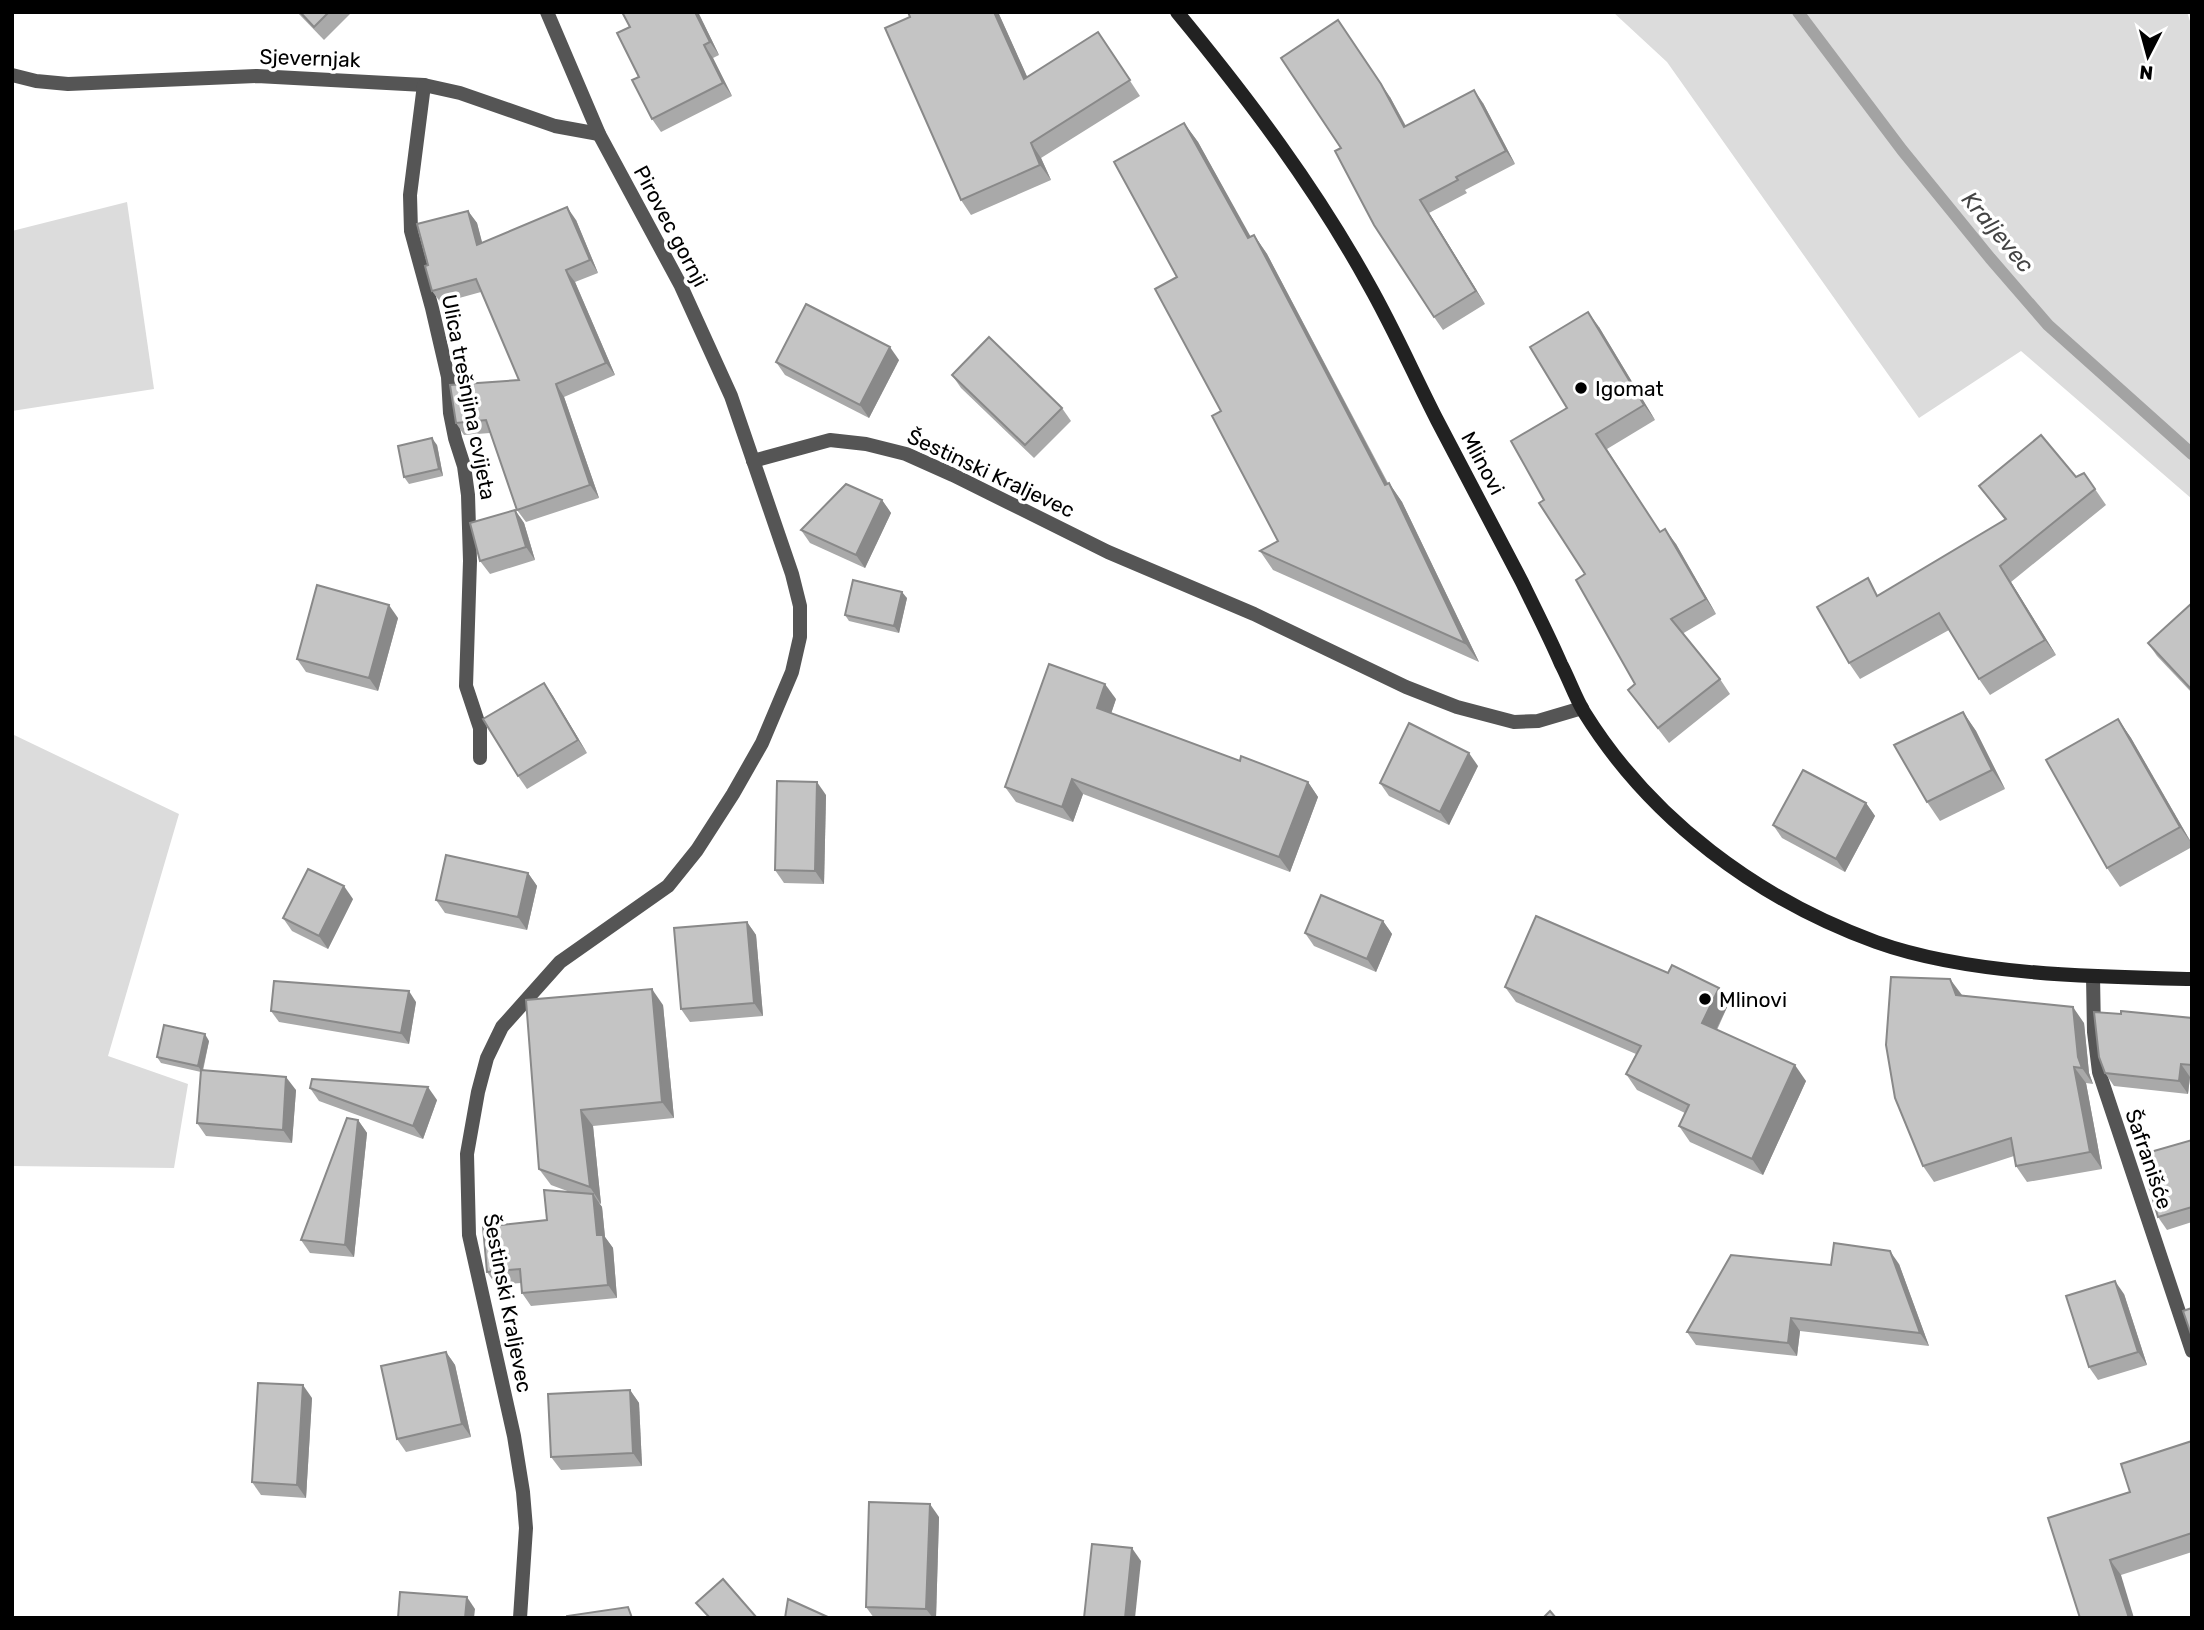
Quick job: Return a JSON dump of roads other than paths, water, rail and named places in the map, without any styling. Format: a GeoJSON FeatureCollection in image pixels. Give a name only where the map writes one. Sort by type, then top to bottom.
{"type":"FeatureCollection","features":[{"type":"Feature","properties":{"kind":"main road","name":"Mlinovi"},"geometry":{"type":"LineString","coordinates":[[1177,12],[1218,62],[1303,177],[1370,286],[1532,602],[1582,708],[1617,760],[1653,802],[1713,854],[1774,894],[1830,923],[1878,943],[1938,959],[2033,972],[2192,979]]}},
{"type":"Feature","properties":{"kind":"street","name":"Pirovec gornji"},"geometry":{"type":"LineString","coordinates":[[547,12],[599,134],[686,297],[731,396],[753,461]]}},
{"type":"Feature","properties":{"kind":"street","name":"Sjevernjak"},"geometry":{"type":"LineString","coordinates":[[12,75],[36,81],[68,84],[257,76],[424,85],[460,93],[555,127],[599,134]]}},
{"type":"Feature","properties":{"kind":"street","name":"Ulica trešnjina cvijeta"},"geometry":{"type":"LineString","coordinates":[[424,85],[410,195],[411,231],[447,377],[450,413],[464,466],[468,495],[470,561],[466,686],[480,728],[480,758]]}},
{"type":"Feature","properties":{"kind":"street","name":"Šestinski Kraljevec"},"geometry":{"type":"LineString","coordinates":[[520,1618],[526,1528],[523,1492],[514,1436],[469,1235],[467,1154],[478,1092],[488,1058],[502,1027],[527,996],[560,962],[668,886],[690,859],[733,794],[778,708],[792,672],[800,637],[800,606],[792,574],[753,461],[830,440],[866,444],[906,454],[1108,552],[1254,614],[1406,687],[1457,707],[1514,722],[1538,721],[1582,708]]}},
{"type":"Feature","properties":{"kind":"street","name":"Šafranišće"},"geometry":{"type":"LineString","coordinates":[[2093,976],[2094,1032],[2099,1072],[2192,1351]]}},
{"type":"Feature","properties":{"kind":"waterway","name":"Kraljevec"},"geometry":{"type":"LineString","coordinates":[[1798,12],[1902,150],[2048,325],[2192,454]]}},
{"type":"Feature","properties":{"kind":"place","name":"Igomat"},"geometry":{"type":"Point","coordinates":[1581,388]}},
{"type":"Feature","properties":{"kind":"place","name":"Mlinovi"},"geometry":{"type":"Point","coordinates":[1705,999]}}]}
